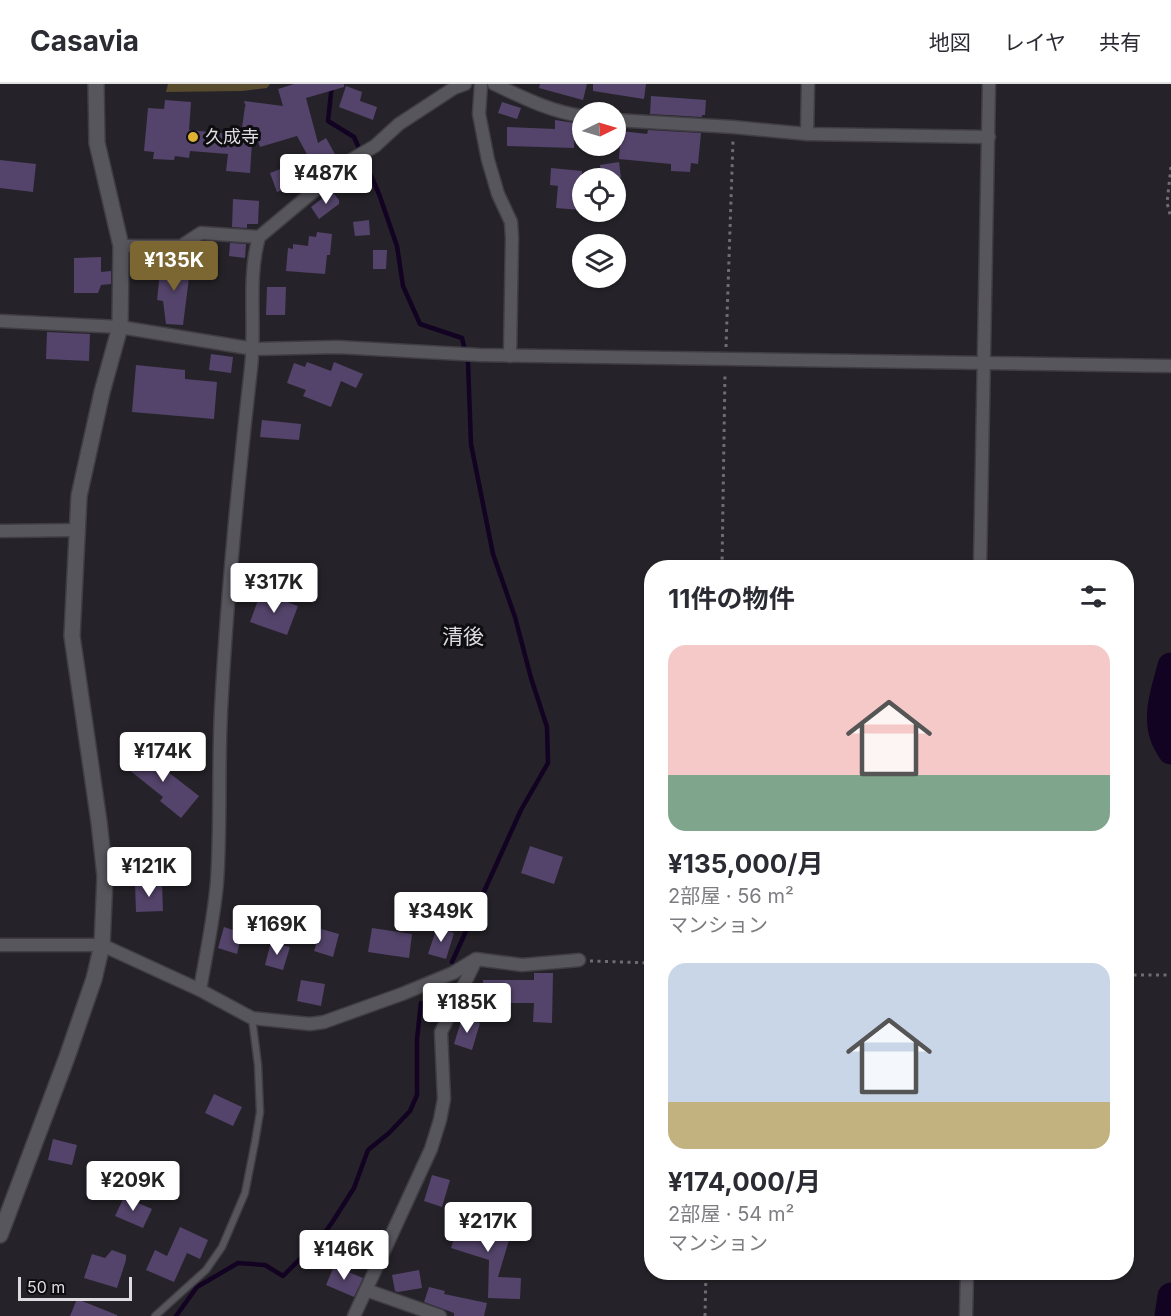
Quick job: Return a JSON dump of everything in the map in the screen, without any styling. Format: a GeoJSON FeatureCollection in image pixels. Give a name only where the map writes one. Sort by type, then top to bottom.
{"type":"FeatureCollection","features":[{"type":"Feature","properties":{"kind":"street"},"geometry":{"type":"LineString","coordinates":[[0,1235],[67,1057],[94,979],[102,945],[105,876],[72,636],[79,496],[102,392],[120,327],[121,246],[97,143],[96,84]]}},
{"type":"Feature","properties":{"kind":"street"},"geometry":{"type":"LineString","coordinates":[[200,990],[217,883],[219,738],[226,622],[241,454],[254,349],[253,279],[255,252],[259,237],[351,160],[375,146],[399,124],[454,88],[465,84]]}},
{"type":"Feature","properties":{"kind":"street"},"geometry":{"type":"LineString","coordinates":[[481,84],[479,114],[488,160],[498,194],[511,222],[510,356]]}},
{"type":"Feature","properties":{"kind":"street"},"geometry":{"type":"LineString","coordinates":[[494,84],[531,101],[572,114]]}},
{"type":"Feature","properties":{"kind":"street"},"geometry":{"type":"LineString","coordinates":[[807,134],[808,84]]}},
{"type":"Feature","properties":{"kind":"street"},"geometry":{"type":"LineString","coordinates":[[980,560],[989,84]]}},
{"type":"Feature","properties":{"kind":"street"},"geometry":{"type":"LineString","coordinates":[[626,121],[807,134],[989,136]]}},
{"type":"Feature","properties":{"kind":"street"},"geometry":{"type":"LineString","coordinates":[[121,246],[181,246],[201,233],[259,237]]}},
{"type":"Feature","properties":{"kind":"street"},"geometry":{"type":"LineString","coordinates":[[0,321],[120,327],[254,349],[337,347],[480,356],[1171,366]]}},
{"type":"Feature","properties":{"kind":"street"},"geometry":{"type":"LineString","coordinates":[[0,531],[78,530]]}},
{"type":"Feature","properties":{"kind":"street"},"geometry":{"type":"LineString","coordinates":[[0,945],[102,945],[200,990],[252,1018],[310,1024],[324,1022],[453,974],[476,958],[522,965],[579,960]]}},
{"type":"Feature","properties":{"kind":"street"},"geometry":{"type":"LineString","coordinates":[[354,1316],[430,1149],[440,1120],[444,1099],[441,1032],[476,958]]}},
{"type":"Feature","properties":{"kind":"street"},"geometry":{"type":"LineString","coordinates":[[966,1316],[967,1280]]}},
{"type":"Feature","properties":{"kind":"street"},"geometry":{"type":"LineString","coordinates":[[366,1290],[440,1316]]}},
{"type":"Feature","properties":{"kind":"lane"},"geometry":{"type":"LineString","coordinates":[[154,1316],[206,1270],[222,1247],[245,1193],[260,1113],[258,1065],[252,1018]]}},
{"type":"Feature","properties":{"kind":"path"},"geometry":{"type":"LineString","coordinates":[[1171,167],[1167,203],[1171,218]]}},
{"type":"Feature","properties":{"kind":"path"},"geometry":{"type":"LineString","coordinates":[[579,960],[644,963]]}},
{"type":"Feature","properties":{"kind":"path"},"geometry":{"type":"LineString","coordinates":[[1134,975],[1171,975]]}},
{"type":"Feature","properties":{"kind":"path"},"geometry":{"type":"LineString","coordinates":[[705,1316],[706,1280]]}},
{"type":"Feature","properties":{"kind":"shaded area"},"geometry":{"type":"Polygon","coordinates":[[[168,84],[270,84],[267,88],[242,91],[166,92],[168,84]]]}},
{"type":"Feature","properties":{"kind":"building"},"geometry":{"type":"Polygon","coordinates":[[[294,84],[344,84],[344,87],[306,98],[318,143],[326,138],[336,156],[324,163],[325,168],[309,177],[310,180],[277,192],[270,173],[309,158],[297,136],[260,147],[253,127],[250,173],[226,171],[228,154],[190,151],[189,158],[175,156],[174,160],[153,159],[154,152],[144,151],[148,108],[164,109],[165,100],[191,102],[189,130],[241,135],[246,107],[244,101],[283,106],[278,89],[294,84]]]}},
{"type":"Feature","properties":{"kind":"building"},"geometry":{"type":"Polygon","coordinates":[[[540,84],[587,84],[583,100],[539,88],[540,84]]]}},
{"type":"Feature","properties":{"kind":"building"},"geometry":{"type":"Polygon","coordinates":[[[593,84],[646,84],[644,99],[593,91],[593,84]]]}},
{"type":"Feature","properties":{"kind":"building"},"geometry":{"type":"Polygon","coordinates":[[[346,86],[362,92],[360,101],[377,107],[373,120],[339,107],[346,86]]]}},
{"type":"Feature","properties":{"kind":"building"},"geometry":{"type":"Polygon","coordinates":[[[651,96],[706,100],[705,115],[702,117],[650,114],[651,96]]]}},
{"type":"Feature","properties":{"kind":"building"},"geometry":{"type":"Polygon","coordinates":[[[502,102],[521,108],[517,119],[498,113],[502,102]]]}},
{"type":"Feature","properties":{"kind":"building"},"geometry":{"type":"Polygon","coordinates":[[[555,120],[572,123],[572,148],[507,146],[507,127],[555,129],[555,120]]]}},
{"type":"Feature","properties":{"kind":"building"},"geometry":{"type":"Polygon","coordinates":[[[648,130],[701,133],[698,164],[691,163],[690,172],[671,171],[671,164],[619,159],[619,156],[626,156],[626,132],[647,134],[648,130]]]}},
{"type":"Feature","properties":{"kind":"building"},"geometry":{"type":"Polygon","coordinates":[[[0,160],[36,164],[33,192],[0,188],[0,160]]]}},
{"type":"Feature","properties":{"kind":"building"},"geometry":{"type":"Polygon","coordinates":[[[619,162],[620,168],[600,168],[600,165],[619,162]]]}},
{"type":"Feature","properties":{"kind":"building"},"geometry":{"type":"Polygon","coordinates":[[[551,168],[572,170],[572,209],[556,208],[558,186],[550,185],[551,168]]]}},
{"type":"Feature","properties":{"kind":"building"},"geometry":{"type":"Polygon","coordinates":[[[332,191],[339,200],[339,204],[319,219],[311,207],[332,191]]]}},
{"type":"Feature","properties":{"kind":"building"},"geometry":{"type":"Polygon","coordinates":[[[233,199],[259,201],[258,224],[247,224],[247,228],[232,227],[233,199]]]}},
{"type":"Feature","properties":{"kind":"building"},"geometry":{"type":"Polygon","coordinates":[[[369,220],[370,235],[355,236],[353,222],[369,220]]]}},
{"type":"Feature","properties":{"kind":"building"},"geometry":{"type":"Polygon","coordinates":[[[317,232],[332,234],[325,274],[286,271],[288,248],[293,249],[293,244],[308,246],[309,236],[316,237],[317,232]]]}},
{"type":"Feature","properties":{"kind":"building"},"geometry":{"type":"Polygon","coordinates":[[[230,243],[246,244],[245,258],[229,256],[230,243]]]}},
{"type":"Feature","properties":{"kind":"building"},"geometry":{"type":"Polygon","coordinates":[[[373,250],[387,250],[386,269],[373,269],[373,250]]]}},
{"type":"Feature","properties":{"kind":"building"},"geometry":{"type":"Polygon","coordinates":[[[101,257],[101,272],[111,271],[111,284],[101,285],[98,293],[74,293],[74,258],[101,257]]]}},
{"type":"Feature","properties":{"kind":"building"},"geometry":{"type":"Polygon","coordinates":[[[169,259],[188,261],[186,277],[189,278],[183,325],[166,324],[163,301],[157,300],[160,272],[168,274],[169,259]]]}},
{"type":"Feature","properties":{"kind":"building"},"geometry":{"type":"Polygon","coordinates":[[[267,287],[286,287],[285,315],[266,315],[267,287]]]}},
{"type":"Feature","properties":{"kind":"building"},"geometry":{"type":"Polygon","coordinates":[[[47,332],[90,334],[89,361],[46,359],[47,332]]]}},
{"type":"Feature","properties":{"kind":"building"},"geometry":{"type":"Polygon","coordinates":[[[211,354],[233,357],[231,373],[209,370],[211,354]]]}},
{"type":"Feature","properties":{"kind":"building"},"geometry":{"type":"Polygon","coordinates":[[[307,362],[331,371],[334,362],[363,374],[356,388],[341,381],[331,407],[303,396],[306,390],[287,383],[294,363],[305,367],[307,362]]]}},
{"type":"Feature","properties":{"kind":"building"},"geometry":{"type":"Polygon","coordinates":[[[136,365],[185,370],[185,379],[217,382],[214,419],[132,412],[136,365]]]}},
{"type":"Feature","properties":{"kind":"building"},"geometry":{"type":"Polygon","coordinates":[[[262,420],[301,424],[299,440],[260,437],[262,420]]]}},
{"type":"Feature","properties":{"kind":"building"},"geometry":{"type":"Polygon","coordinates":[[[261,592],[298,606],[287,635],[250,622],[261,592]]]}},
{"type":"Feature","properties":{"kind":"building"},"geometry":{"type":"Polygon","coordinates":[[[145,747],[166,764],[163,768],[199,796],[181,818],[160,801],[163,797],[128,769],[145,747]]]}},
{"type":"Feature","properties":{"kind":"building"},"geometry":{"type":"Polygon","coordinates":[[[530,846],[563,857],[554,884],[521,873],[530,846]]]}},
{"type":"Feature","properties":{"kind":"building"},"geometry":{"type":"Polygon","coordinates":[[[162,883],[163,911],[136,912],[135,884],[162,883]]]}},
{"type":"Feature","properties":{"kind":"building"},"geometry":{"type":"Polygon","coordinates":[[[254,907],[283,916],[277,937],[248,928],[254,907]]]}},
{"type":"Feature","properties":{"kind":"building"},"geometry":{"type":"Polygon","coordinates":[[[224,927],[242,933],[237,954],[218,948],[224,927]]]}},
{"type":"Feature","properties":{"kind":"building"},"geometry":{"type":"Polygon","coordinates":[[[437,927],[454,933],[446,959],[428,954],[437,927]]]}},
{"type":"Feature","properties":{"kind":"building"},"geometry":{"type":"Polygon","coordinates":[[[372,928],[412,934],[409,958],[368,952],[372,928]]]}},
{"type":"Feature","properties":{"kind":"building"},"geometry":{"type":"Polygon","coordinates":[[[321,929],[339,934],[333,957],[314,951],[321,929]]]}},
{"type":"Feature","properties":{"kind":"building"},"geometry":{"type":"Polygon","coordinates":[[[271,942],[290,947],[283,970],[265,965],[271,942]]]}},
{"type":"Feature","properties":{"kind":"building"},"geometry":{"type":"Polygon","coordinates":[[[534,973],[553,973],[552,1023],[533,1022],[534,1003],[483,1003],[483,980],[534,980],[534,973]]]}},
{"type":"Feature","properties":{"kind":"building"},"geometry":{"type":"Polygon","coordinates":[[[301,980],[325,984],[321,1006],[297,1001],[301,980]]]}},
{"type":"Feature","properties":{"kind":"building"},"geometry":{"type":"Polygon","coordinates":[[[462,1018],[480,1023],[472,1050],[454,1044],[462,1018]]]}},
{"type":"Feature","properties":{"kind":"building"},"geometry":{"type":"Polygon","coordinates":[[[214,1094],[242,1107],[233,1126],[205,1113],[214,1094]]]}},
{"type":"Feature","properties":{"kind":"building"},"geometry":{"type":"Polygon","coordinates":[[[53,1139],[77,1145],[72,1165],[48,1160],[53,1139]]]}},
{"type":"Feature","properties":{"kind":"building"},"geometry":{"type":"Polygon","coordinates":[[[432,1175],[450,1180],[442,1207],[424,1201],[432,1175]]]}},
{"type":"Feature","properties":{"kind":"building"},"geometry":{"type":"Polygon","coordinates":[[[124,1197],[152,1209],[143,1228],[115,1216],[124,1197]]]}},
{"type":"Feature","properties":{"kind":"building"},"geometry":{"type":"Polygon","coordinates":[[[462,1214],[512,1230],[498,1277],[521,1278],[520,1299],[488,1298],[489,1260],[451,1248],[462,1214]]]}},
{"type":"Feature","properties":{"kind":"building"},"geometry":{"type":"Polygon","coordinates":[[[180,1227],[208,1240],[200,1259],[187,1253],[174,1282],[146,1270],[155,1250],[167,1256],[180,1227]]]}},
{"type":"Feature","properties":{"kind":"building"},"geometry":{"type":"Polygon","coordinates":[[[112,1250],[126,1255],[117,1288],[84,1278],[92,1254],[105,1258],[112,1250]]]}},
{"type":"Feature","properties":{"kind":"building"},"geometry":{"type":"Polygon","coordinates":[[[334,1266],[363,1278],[354,1297],[326,1285],[334,1266]]]}},
{"type":"Feature","properties":{"kind":"building"},"geometry":{"type":"Polygon","coordinates":[[[419,1270],[422,1288],[395,1291],[392,1275],[419,1270]]]}},
{"type":"Feature","properties":{"kind":"building"},"geometry":{"type":"Polygon","coordinates":[[[429,1287],[445,1291],[444,1294],[487,1303],[484,1316],[454,1316],[454,1313],[424,1302],[429,1287]]]}},
{"type":"Feature","properties":{"kind":"building"},"geometry":{"type":"Polygon","coordinates":[[[77,1299],[117,1315],[117,1316],[70,1316],[77,1299]]]}},
{"type":"Feature","properties":{"kind":"waterway"},"geometry":{"type":"LineString","coordinates":[[332,84],[328,121],[354,137],[379,194],[397,246],[403,286],[420,324],[462,338],[468,363],[471,444],[493,554],[515,617],[547,727],[548,763],[521,810],[452,962]]}},
{"type":"Feature","properties":{"kind":"waterway"},"geometry":{"type":"LineString","coordinates":[[1171,666],[1160,720],[1164,738],[1171,751]]}},
{"type":"Feature","properties":{"kind":"waterway"},"geometry":{"type":"LineString","coordinates":[[176,1316],[197,1287],[238,1263],[265,1265],[283,1276],[321,1238],[354,1188],[368,1150],[389,1133],[410,1111],[417,1095],[417,1039],[421,1003]]}},
{"type":"Feature","properties":{"kind":"waterway"},"geometry":{"type":"LineString","coordinates":[[1168,1316],[1171,1296]]}},
{"type":"Feature","properties":{"kind":"place","name":"久成寺"},"geometry":{"type":"Point","coordinates":[193,137]}},
{"type":"Feature","properties":{"kind":"district","name":"清後"},"geometry":{"type":"Point","coordinates":[463,637]}}]}
